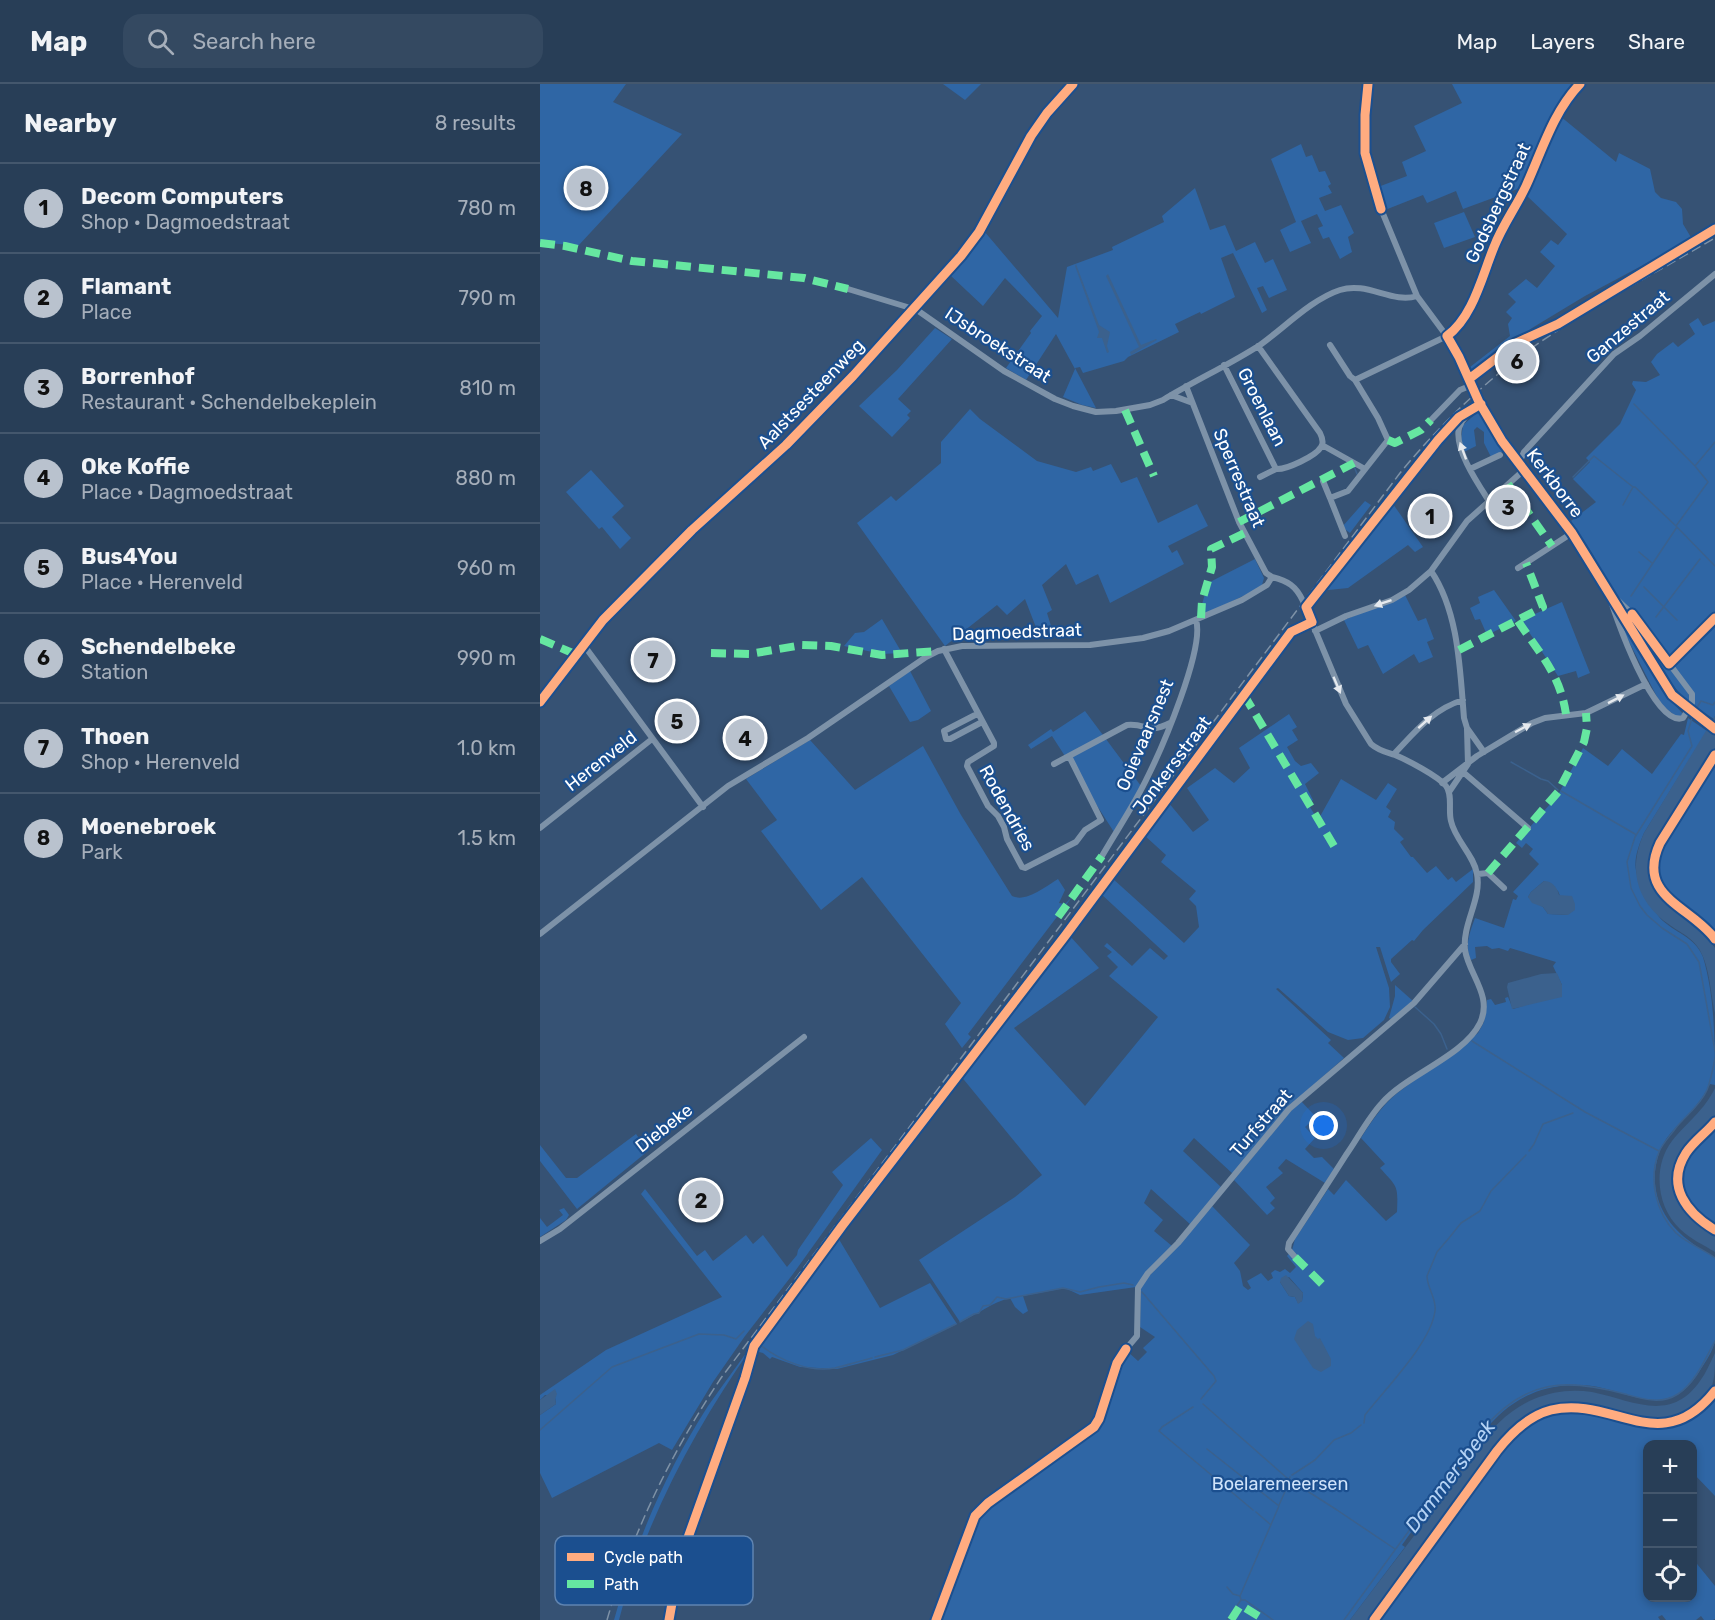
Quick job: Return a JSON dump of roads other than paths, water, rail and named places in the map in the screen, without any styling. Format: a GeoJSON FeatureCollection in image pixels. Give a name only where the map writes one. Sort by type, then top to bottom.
{"type":"FeatureCollection","features":[{"type":"Feature","properties":{"kind":"main road","name":"Aalstsesteenweg"},"geometry":{"type":"LineString","coordinates":[[540,702],[603,620],[646,575],[786,445],[854,376],[971,244],[1031,136],[1047,113],[1074,84]]}},
{"type":"Feature","properties":{"kind":"street","name":"Kerkborre"},"geometry":{"type":"LineString","coordinates":[[1368,84],[1365,153],[1388,226],[1417,296],[1447,336],[1502,441],[1572,533],[1672,695],[1715,729]]}},
{"type":"Feature","properties":{"kind":"street","name":"Godsbergstraat"},"geometry":{"type":"LineString","coordinates":[[1447,336],[1465,315],[1475,296],[1499,234],[1525,188],[1561,107],[1580,84]]}},
{"type":"Feature","properties":{"kind":"street","name":"Ganzestraat"},"geometry":{"type":"LineString","coordinates":[[1519,463],[1524,452],[1607,361],[1715,274]]}},
{"type":"Feature","properties":{"kind":"street","name":"IJsbroekstraat"},"geometry":{"type":"LineString","coordinates":[[914,309],[1004,371],[1045,394],[1072,406],[1096,412],[1150,405],[1171,395],[1258,346],[1315,304],[1342,290],[1354,287],[1408,299],[1417,296]]}},
{"type":"Feature","properties":{"kind":"street"},"geometry":{"type":"LineString","coordinates":[[848,289],[914,309]]}},
{"type":"Feature","properties":{"kind":"street"},"geometry":{"type":"LineString","coordinates":[[1355,380],[1447,336]]}},
{"type":"Feature","properties":{"kind":"street"},"geometry":{"type":"LineString","coordinates":[[1330,345],[1355,380],[1388,436],[1385,444],[1348,491],[1330,498]]}},
{"type":"Feature","properties":{"kind":"street","name":"Groenlaan"},"geometry":{"type":"LineString","coordinates":[[1224,365],[1276,469],[1283,470],[1314,454],[1322,445],[1320,433],[1258,346]]}},
{"type":"Feature","properties":{"kind":"street"},"geometry":{"type":"LineString","coordinates":[[1431,420],[1460,390],[1472,385]]}},
{"type":"Feature","properties":{"kind":"street","name":"Sperrestraat"},"geometry":{"type":"LineString","coordinates":[[1186,386],[1190,402],[1239,522],[1266,573],[1272,577]]}},
{"type":"Feature","properties":{"kind":"street"},"geometry":{"type":"LineString","coordinates":[[1171,395],[1190,402]]}},
{"type":"Feature","properties":{"kind":"street"},"geometry":{"type":"LineString","coordinates":[[1481,404],[1466,416],[1459,430],[1460,446],[1470,469],[1489,501]]}},
{"type":"Feature","properties":{"kind":"street"},"geometry":{"type":"LineString","coordinates":[[1322,445],[1365,469]]}},
{"type":"Feature","properties":{"kind":"street"},"geometry":{"type":"LineString","coordinates":[[1470,469],[1500,455]]}},
{"type":"Feature","properties":{"kind":"street"},"geometry":{"type":"LineString","coordinates":[[1260,477],[1276,469]]}},
{"type":"Feature","properties":{"kind":"street"},"geometry":{"type":"LineString","coordinates":[[1316,631],[1346,616],[1392,600],[1409,590],[1431,571],[1467,521],[1524,470]]}},
{"type":"Feature","properties":{"kind":"street"},"geometry":{"type":"LineString","coordinates":[[1323,481],[1345,536]]}},
{"type":"Feature","properties":{"kind":"street","name":"Kerkborre"},"geometry":{"type":"LineString","coordinates":[[1518,568],[1572,533]]}},
{"type":"Feature","properties":{"kind":"street"},"geometry":{"type":"LineString","coordinates":[[1431,571],[1440,584],[1459,650],[1467,728],[1468,764],[1449,792]]}},
{"type":"Feature","properties":{"kind":"street"},"geometry":{"type":"LineString","coordinates":[[1272,577],[1293,585],[1300,595],[1352,717],[1376,749],[1394,754],[1442,783],[1449,792],[1450,820],[1478,874],[1478,884],[1465,944],[1467,957],[1484,1005],[1481,1021],[1476,1030],[1461,1044],[1383,1101],[1289,1243],[1288,1249],[1295,1257]]}},
{"type":"Feature","properties":{"kind":"street","name":"Dagmoedstraat"},"geometry":{"type":"LineString","coordinates":[[540,934],[741,777],[808,738],[926,657],[944,649],[962,646],[1090,645],[1116,643],[1156,635],[1196,621],[1254,594],[1267,585],[1272,577]]}},
{"type":"Feature","properties":{"kind":"street","name":"Kerkborre"},"geometry":{"type":"LineString","coordinates":[[1608,591],[1632,614],[1693,698],[1685,716],[1680,719],[1667,714],[1646,684],[1617,624],[1608,591]]}},
{"type":"Feature","properties":{"kind":"street"},"geometry":{"type":"LineString","coordinates":[[1669,664],[1715,618]]}},
{"type":"Feature","properties":{"kind":"street","name":"Ooievaarsnest"},"geometry":{"type":"LineString","coordinates":[[1102,856],[1147,778],[1170,723],[1194,650],[1198,629],[1196,621]]}},
{"type":"Feature","properties":{"kind":"street","name":"Jonkersstraat"},"geometry":{"type":"LineString","coordinates":[[1065,936],[1292,632],[1312,622]]}},
{"type":"Feature","properties":{"kind":"street","name":"Herenveld"},"geometry":{"type":"LineString","coordinates":[[583,645],[703,807]]}},
{"type":"Feature","properties":{"kind":"street","name":"Rodendries"},"geometry":{"type":"LineString","coordinates":[[944,649],[994,746],[968,762],[967,766],[988,806],[1004,827],[1006,839],[1025,868],[1076,842],[1085,830],[1101,820],[1069,756]]}},
{"type":"Feature","properties":{"kind":"street"},"geometry":{"type":"LineString","coordinates":[[1442,783],[1508,736],[1538,720],[1566,714],[1586,713],[1646,684]]}},
{"type":"Feature","properties":{"kind":"street"},"geometry":{"type":"LineString","coordinates":[[1394,754],[1422,724],[1436,713],[1449,704],[1463,700]]}},
{"type":"Feature","properties":{"kind":"street"},"geometry":{"type":"LineString","coordinates":[[977,714],[944,731],[946,739],[982,722]]}},
{"type":"Feature","properties":{"kind":"street"},"geometry":{"type":"LineString","coordinates":[[1054,764],[1127,725],[1135,724],[1155,729],[1170,723]]}},
{"type":"Feature","properties":{"kind":"street"},"geometry":{"type":"LineString","coordinates":[[1467,728],[1484,752]]}},
{"type":"Feature","properties":{"kind":"street","name":"Herenveld"},"geometry":{"type":"LineString","coordinates":[[540,828],[652,739]]}},
{"type":"Feature","properties":{"kind":"street"},"geometry":{"type":"LineString","coordinates":[[1463,772],[1528,828]]}},
{"type":"Feature","properties":{"kind":"street"},"geometry":{"type":"LineString","coordinates":[[1478,874],[1488,873],[1504,888]]}},
{"type":"Feature","properties":{"kind":"street","name":"Turfstraat"},"geometry":{"type":"LineString","coordinates":[[1126,1349],[1137,1336],[1138,1288],[1148,1273],[1178,1243],[1289,1109],[1414,1003],[1465,944]]}},
{"type":"Feature","properties":{"kind":"street","name":"Diebeke"},"geometry":{"type":"LineString","coordinates":[[540,1241],[560,1229],[804,1037]]}},
{"type":"Feature","properties":{"kind":"waterway"},"geometry":{"type":"LineString","coordinates":[[1634,404],[1694,465]]}},
{"type":"Feature","properties":{"kind":"waterway"},"geometry":{"type":"LineString","coordinates":[[1715,442],[1695,466],[1708,482],[1676,526],[1715,566]]}},
{"type":"Feature","properties":{"kind":"waterway"},"geometry":{"type":"LineString","coordinates":[[1573,477],[1594,456],[1633,487]]}},
{"type":"Feature","properties":{"kind":"waterway"},"geometry":{"type":"LineString","coordinates":[[1354,466],[1357,474]]}},
{"type":"Feature","properties":{"kind":"waterway"},"geometry":{"type":"LineString","coordinates":[[1623,505],[1635,487],[1676,526]]}},
{"type":"Feature","properties":{"kind":"waterway"},"geometry":{"type":"LineString","coordinates":[[1631,596],[1677,527]]}},
{"type":"Feature","properties":{"kind":"waterway"},"geometry":{"type":"LineString","coordinates":[[1639,552],[1652,563]]}},
{"type":"Feature","properties":{"kind":"waterway"},"geometry":{"type":"LineString","coordinates":[[1656,617],[1700,559]]}},
{"type":"Feature","properties":{"kind":"waterway"},"geometry":{"type":"LineString","coordinates":[[1644,587],[1677,620]]}},
{"type":"Feature","properties":{"kind":"waterway","name":"Dammersbeek"},"geometry":{"type":"LineString","coordinates":[[1695,711],[1701,701],[1713,705],[1715,702]]}},
{"type":"Feature","properties":{"kind":"waterway","name":"Dammersbeek"},"geometry":{"type":"LineString","coordinates":[[1693,715],[1688,731],[1692,746],[1635,837],[1627,862],[1631,888],[1640,906],[1662,928],[1687,944],[1699,962],[1715,1051]]}},
{"type":"Feature","properties":{"kind":"waterway"},"geometry":{"type":"LineString","coordinates":[[1511,762],[1548,781],[1558,790]]}},
{"type":"Feature","properties":{"kind":"waterway"},"geometry":{"type":"LineString","coordinates":[[1561,791],[1635,834]]}},
{"type":"Feature","properties":{"kind":"waterway"},"geometry":{"type":"LineString","coordinates":[[1415,1007],[1434,1024],[1447,1049]]}},
{"type":"Feature","properties":{"kind":"waterway"},"geometry":{"type":"LineString","coordinates":[[1472,1041],[1585,1112],[1659,1151]]}},
{"type":"Feature","properties":{"kind":"waterway","name":"Dammersbeek"},"geometry":{"type":"LineString","coordinates":[[1715,1058],[1710,1082],[1704,1096],[1662,1146],[1654,1173],[1659,1206],[1669,1225],[1681,1237],[1715,1258]]}},
{"type":"Feature","properties":{"kind":"waterway"},"geometry":{"type":"LineString","coordinates":[[1529,1151],[1543,1124],[1573,1113]]}},
{"type":"Feature","properties":{"kind":"waterway"},"geometry":{"type":"LineString","coordinates":[[1364,1423],[1365,1415],[1416,1351],[1432,1324],[1435,1307],[1427,1276],[1437,1252],[1461,1223],[1480,1211],[1491,1191],[1526,1155]]}},
{"type":"Feature","properties":{"kind":"waterway","name":"Dammersbeek"},"geometry":{"type":"LineString","coordinates":[[960,1322],[979,1313],[983,1306],[990,1305],[997,1297],[1006,1299],[1063,1288],[1080,1292],[1124,1283],[1133,1285]]}},
{"type":"Feature","properties":{"kind":"waterway","name":"Dammersbeek"},"geometry":{"type":"LineString","coordinates":[[1142,1292],[1214,1376],[1216,1381],[1201,1399]]}},
{"type":"Feature","properties":{"kind":"waterway","name":"Dammersbeek"},"geometry":{"type":"LineString","coordinates":[[875,1357],[903,1350],[956,1324]]}},
{"type":"Feature","properties":{"kind":"waterway","name":"Dammersbeek"},"geometry":{"type":"LineString","coordinates":[[540,1430],[612,1367],[699,1334],[724,1335],[736,1339],[744,1331]]}},
{"type":"Feature","properties":{"kind":"waterway","name":"Dammersbeek"},"geometry":{"type":"LineString","coordinates":[[1344,1620],[1483,1429],[1499,1412],[1531,1392],[1565,1385],[1603,1389],[1645,1399],[1659,1400],[1672,1397],[1690,1383],[1715,1341]]}},
{"type":"Feature","properties":{"kind":"waterway","name":"Dammersbeek"},"geometry":{"type":"LineString","coordinates":[[759,1344],[785,1360],[815,1369],[835,1368],[872,1358]]}},
{"type":"Feature","properties":{"kind":"waterway","name":"Dammersbeek"},"geometry":{"type":"LineString","coordinates":[[1203,1404],[1287,1478],[1395,1549]]}},
{"type":"Feature","properties":{"kind":"waterway"},"geometry":{"type":"LineString","coordinates":[[1193,1407],[1159,1431],[1253,1510]]}},
{"type":"Feature","properties":{"kind":"waterway"},"geometry":{"type":"LineString","coordinates":[[1292,1475],[1315,1460],[1334,1440],[1351,1433],[1361,1425]]}},
{"type":"Feature","properties":{"kind":"waterway"},"geometry":{"type":"LineString","coordinates":[[1207,1449],[1279,1506],[1240,1596],[1241,1600]]}},
{"type":"Feature","properties":{"kind":"waterway","name":"Dammersbeek"},"geometry":{"type":"LineString","coordinates":[[1288,1485],[1290,1477]]}},
{"type":"Feature","properties":{"kind":"waterway"},"geometry":{"type":"LineString","coordinates":[[1279,1505],[1287,1487]]}},
{"type":"Feature","properties":{"kind":"waterway"},"geometry":{"type":"LineString","coordinates":[[1256,1512],[1271,1525]]}},
{"type":"Feature","properties":{"kind":"waterway"},"geometry":{"type":"LineString","coordinates":[[1227,1587],[1233,1594],[1240,1596]]}},
{"type":"Feature","properties":{"kind":"waterway"},"geometry":{"type":"LineString","coordinates":[[1227,1620],[1241,1600],[1245,1600],[1273,1620]]}},
{"type":"Feature","properties":{"kind":"railway"},"geometry":{"type":"LineString","coordinates":[[636,1536],[655,1494],[686,1435],[721,1378],[1400,473],[1459,409],[1526,352],[1596,307],[1715,238]]}},
{"type":"Feature","properties":{"kind":"railway"},"geometry":{"type":"LineString","coordinates":[[607,1620],[612,1605]]}},
{"type":"Feature","properties":{"kind":"place","name":"Moenebroek"},"geometry":{"type":"Point","coordinates":[586,188]}},
{"type":"Feature","properties":{"kind":"place","name":"Schendelbeke"},"geometry":{"type":"Point","coordinates":[1517,361]}},
{"type":"Feature","properties":{"kind":"place","name":"Borrenhof"},"geometry":{"type":"Point","coordinates":[1508,507]}},
{"type":"Feature","properties":{"kind":"place","name":"Decom Computers"},"geometry":{"type":"Point","coordinates":[1430,516]}},
{"type":"Feature","properties":{"kind":"place","name":"Thoen"},"geometry":{"type":"Point","coordinates":[653,660]}},
{"type":"Feature","properties":{"kind":"place","name":"Bus4You"},"geometry":{"type":"Point","coordinates":[677,721]}},
{"type":"Feature","properties":{"kind":"place","name":"Oke Koffie"},"geometry":{"type":"Point","coordinates":[745,738]}},
{"type":"Feature","properties":{"kind":"place","name":"Flamant"},"geometry":{"type":"Point","coordinates":[701,1200]}},
{"type":"Feature","properties":{"kind":"park label","name":"Boelaremeersen"},"geometry":{"type":"Point","coordinates":[1280,1484]}}]}
